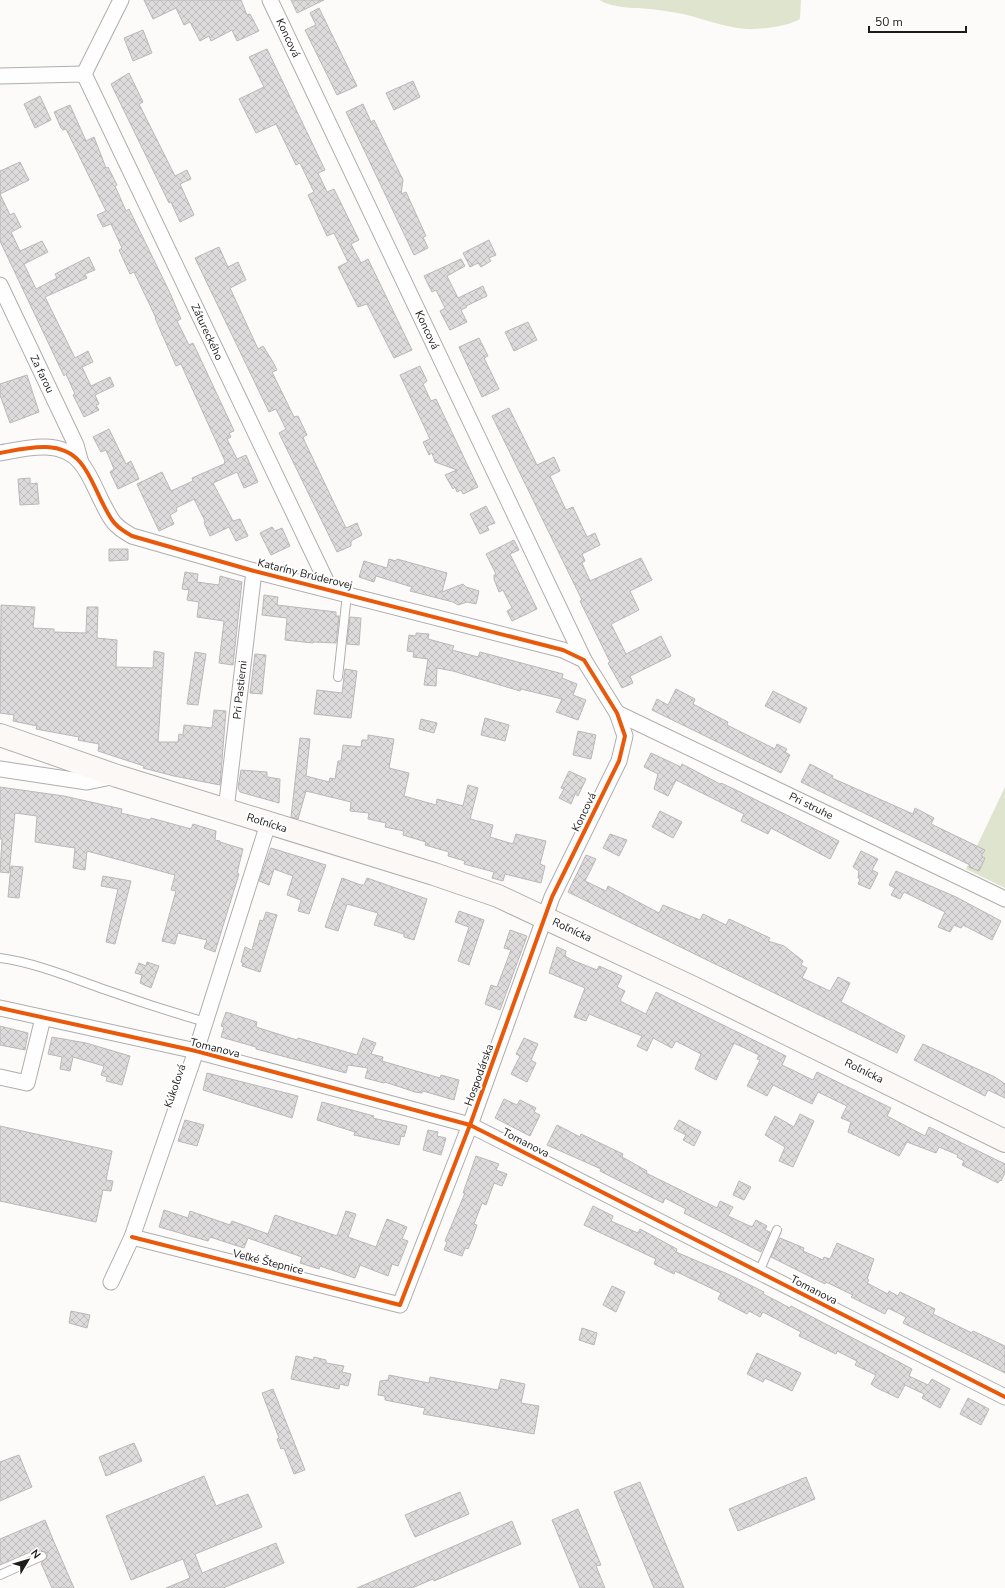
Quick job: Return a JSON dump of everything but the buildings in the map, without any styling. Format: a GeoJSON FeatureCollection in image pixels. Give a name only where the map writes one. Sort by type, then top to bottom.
{"type":"FeatureCollection","features":[{"type":"Feature","properties":{"kind":"street"},"geometry":{"type":"LineString","coordinates":[[0,76],[84,74],[121,0]]}},
{"type":"Feature","properties":{"kind":"street","name":"Koncová"},"geometry":{"type":"LineString","coordinates":[[270,0],[584,660]]}},
{"type":"Feature","properties":{"kind":"street","name":"Zátureckého"},"geometry":{"type":"LineString","coordinates":[[84,74],[330,589]]}},
{"type":"Feature","properties":{"kind":"street","name":"Za farou"},"geometry":{"type":"LineString","coordinates":[[0,285],[68,427],[76,445],[81,464]]}},
{"type":"Feature","properties":{"kind":"street"},"geometry":{"type":"LineString","coordinates":[[50,446],[68,427]]}},
{"type":"Feature","properties":{"kind":"street","name":"Kataríny Brúderovej"},"geometry":{"type":"LineString","coordinates":[[0,453],[50,446],[72,455],[81,464],[109,516],[118,528],[138,538],[254,571],[330,589],[563,650],[584,660]]}},
{"type":"Feature","properties":{"kind":"street","name":"Pri Pastierni"},"geometry":{"type":"LineString","coordinates":[[226,810],[254,571]]}},
{"type":"Feature","properties":{"kind":"street"},"geometry":{"type":"LineString","coordinates":[[584,660],[617,713]]}},
{"type":"Feature","properties":{"kind":"street","name":"Koncová"},"geometry":{"type":"LineString","coordinates":[[546,918],[552,897],[619,761],[625,736],[617,713]]}},
{"type":"Feature","properties":{"kind":"street","name":"Pri struhe"},"geometry":{"type":"LineString","coordinates":[[617,713],[1005,899]]}},
{"type":"Feature","properties":{"kind":"street","name":"Roľnícka"},"geometry":{"type":"LineString","coordinates":[[0,735],[116,776],[479,889],[546,918],[717,999],[1005,1141]]}},
{"type":"Feature","properties":{"kind":"street"},"geometry":{"type":"LineString","coordinates":[[35,774],[45,764],[45,757],[40,748]]}},
{"type":"Feature","properties":{"kind":"street","name":"Roľnícka"},"geometry":{"type":"LineString","coordinates":[[0,769],[87,782],[116,776]]}},
{"type":"Feature","properties":{"kind":"street","name":"Kúkoľová"},"geometry":{"type":"LineString","coordinates":[[111,1282],[132,1237],[196,1051],[268,824]]}},
{"type":"Feature","properties":{"kind":"street","name":"Hospodárska"},"geometry":{"type":"LineString","coordinates":[[400,1305],[470,1125],[546,918]]}},
{"type":"Feature","properties":{"kind":"street","name":"Tomanova"},"geometry":{"type":"LineString","coordinates":[[0,1008],[196,1051],[470,1125],[1005,1397]]}},
{"type":"Feature","properties":{"kind":"street"},"geometry":{"type":"LineString","coordinates":[[0,1077],[27,1083],[43,1018]]}},
{"type":"Feature","properties":{"kind":"street","name":"Veľké Štepnice"},"geometry":{"type":"LineString","coordinates":[[132,1237],[400,1305]]}},
{"type":"Feature","properties":{"kind":"lane"},"geometry":{"type":"LineString","coordinates":[[338,677],[347,594]]}},
{"type":"Feature","properties":{"kind":"lane","name":"Tomanova"},"geometry":{"type":"LineString","coordinates":[[0,958],[58,972],[132,999],[205,1022]]}},
{"type":"Feature","properties":{"kind":"lane"},"geometry":{"type":"LineString","coordinates":[[759,1272],[777,1230]]}},
{"type":"Feature","properties":{"kind":"lane"},"geometry":{"type":"LineString","coordinates":[[0,1575],[42,1556]]}},
{"type":"Feature","properties":{"kind":"green space"},"geometry":{"type":"Polygon","coordinates":[[[599,0],[801,0],[800,19],[782,26],[746,29],[730,27],[683,14],[654,9],[611,5],[599,0]]]}},
{"type":"Feature","properties":{"kind":"green space"},"geometry":{"type":"Polygon","coordinates":[[[1005,787],[1005,888],[966,869],[1005,787]]]}},
{"type":"Feature","properties":{"kind":"cycle path"},"geometry":{"type":"LineString","coordinates":[[0,453],[43,447],[63,450],[72,455],[86,470],[113,521],[116,525],[132,536],[254,571],[563,650],[584,660],[617,713],[625,736],[619,761],[552,897],[470,1125],[400,1305],[132,1237]]}},
{"type":"Feature","properties":{"kind":"cycle path"},"geometry":{"type":"LineString","coordinates":[[0,1008],[196,1051],[470,1125],[1005,1397]]}}]}
